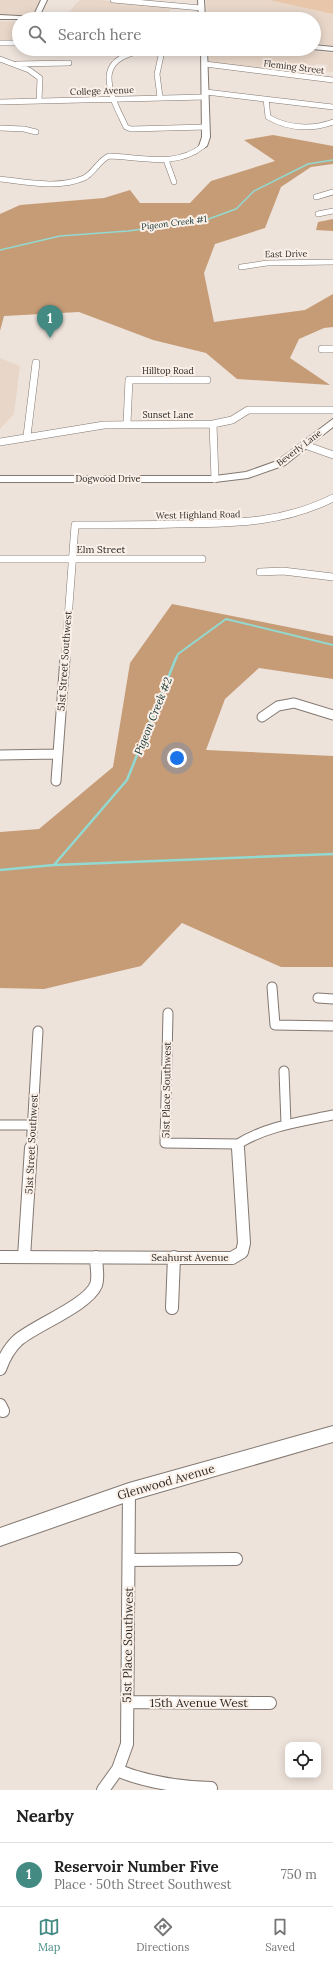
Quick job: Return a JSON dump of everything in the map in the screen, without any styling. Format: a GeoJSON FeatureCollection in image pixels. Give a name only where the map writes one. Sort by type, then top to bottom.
{"type":"FeatureCollection","features":[{"type":"Feature","properties":{"kind":"main road"},"geometry":{"type":"LineString","coordinates":[[0,17],[12,18]]}},
{"type":"Feature","properties":{"kind":"main road"},"geometry":{"type":"LineString","coordinates":[[321,48],[333,49]]}},
{"type":"Feature","properties":{"kind":"street"},"geometry":{"type":"LineString","coordinates":[[39,12],[44,0]]}},
{"type":"Feature","properties":{"kind":"street"},"geometry":{"type":"LineString","coordinates":[[113,0],[201,8]]}},
{"type":"Feature","properties":{"kind":"street"},"geometry":{"type":"LineString","coordinates":[[201,0],[201,12]]}},
{"type":"Feature","properties":{"kind":"street"},"geometry":{"type":"LineString","coordinates":[[0,43],[12,44]]}},
{"type":"Feature","properties":{"kind":"street"},"geometry":{"type":"LineString","coordinates":[[123,56],[117,58],[109,72],[109,83],[114,100],[126,127],[131,129],[206,127]]}},
{"type":"Feature","properties":{"kind":"street"},"geometry":{"type":"LineString","coordinates":[[160,56],[156,68],[156,78],[160,97]]}},
{"type":"Feature","properties":{"kind":"street"},"geometry":{"type":"LineString","coordinates":[[0,179],[50,183],[68,182],[84,178],[91,174],[100,159],[109,156],[166,160],[197,153],[203,146],[206,137],[204,56]]}},
{"type":"Feature","properties":{"kind":"street"},"geometry":{"type":"LineString","coordinates":[[0,59],[29,70],[40,78],[42,86],[39,101]]}},
{"type":"Feature","properties":{"kind":"street"},"geometry":{"type":"LineString","coordinates":[[12,64],[69,63]]}},
{"type":"Feature","properties":{"kind":"street","name":"Fleming Street"},"geometry":{"type":"LineString","coordinates":[[205,64],[333,80]]}},
{"type":"Feature","properties":{"kind":"street","name":"College Avenue"},"geometry":{"type":"LineString","coordinates":[[0,102],[114,100],[206,94],[333,107]]}},
{"type":"Feature","properties":{"kind":"street"},"geometry":{"type":"LineString","coordinates":[[266,99],[268,117],[289,127],[303,128],[333,122]]}},
{"type":"Feature","properties":{"kind":"street"},"geometry":{"type":"LineString","coordinates":[[0,128],[24,128],[36,132]]}},
{"type":"Feature","properties":{"kind":"street"},"geometry":{"type":"LineString","coordinates":[[166,160],[174,182]]}},
{"type":"Feature","properties":{"kind":"street"},"geometry":{"type":"LineString","coordinates":[[316,197],[333,192]]}},
{"type":"Feature","properties":{"kind":"street"},"geometry":{"type":"LineString","coordinates":[[318,214],[333,211]]}},
{"type":"Feature","properties":{"kind":"street","name":"East Drive"},"geometry":{"type":"LineString","coordinates":[[241,267],[267,262],[333,262]]}},
{"type":"Feature","properties":{"kind":"street"},"geometry":{"type":"LineString","coordinates":[[322,349],[333,349]]}},
{"type":"Feature","properties":{"kind":"street"},"geometry":{"type":"LineString","coordinates":[[27,436],[36,363]]}},
{"type":"Feature","properties":{"kind":"street","name":"Hilltop Road"},"geometry":{"type":"LineString","coordinates":[[127,424],[129,380],[207,380]]}},
{"type":"Feature","properties":{"kind":"street","name":"Sunset Lane"},"geometry":{"type":"LineString","coordinates":[[0,442],[27,436],[104,424],[213,424],[232,420],[248,410],[333,410]]}},
{"type":"Feature","properties":{"kind":"street","name":"Beverly Lane"},"geometry":{"type":"LineString","coordinates":[[215,479],[248,475],[281,463],[333,422]]}},
{"type":"Feature","properties":{"kind":"street"},"geometry":{"type":"LineString","coordinates":[[213,424],[215,479]]}},
{"type":"Feature","properties":{"kind":"street"},"geometry":{"type":"LineString","coordinates":[[305,445],[333,456]]}},
{"type":"Feature","properties":{"kind":"street","name":"Dogwood Drive"},"geometry":{"type":"LineString","coordinates":[[0,479],[215,479]]}},
{"type":"Feature","properties":{"kind":"street","name":"West Highland Road"},"geometry":{"type":"LineString","coordinates":[[73,540],[75,525],[238,524],[292,515],[310,509],[333,498]]}},
{"type":"Feature","properties":{"kind":"street","name":"51st Street Southwest"},"geometry":{"type":"LineString","coordinates":[[56,781],[73,540]]}},
{"type":"Feature","properties":{"kind":"street","name":"Elm Street"},"geometry":{"type":"LineString","coordinates":[[0,559],[202,559]]}},
{"type":"Feature","properties":{"kind":"street"},"geometry":{"type":"LineString","coordinates":[[260,572],[291,572],[333,577]]}},
{"type":"Feature","properties":{"kind":"street"},"geometry":{"type":"LineString","coordinates":[[262,717],[278,706],[294,703],[333,715]]}},
{"type":"Feature","properties":{"kind":"street"},"geometry":{"type":"LineString","coordinates":[[0,755],[57,754]]}},
{"type":"Feature","properties":{"kind":"street"},"geometry":{"type":"LineString","coordinates":[[272,987],[275,1025],[333,1026]]}},
{"type":"Feature","properties":{"kind":"street"},"geometry":{"type":"LineString","coordinates":[[318,998],[333,999]]}},
{"type":"Feature","properties":{"kind":"street","name":"51st Place Southwest"},"geometry":{"type":"LineString","coordinates":[[168,1013],[165,1143],[238,1144]]}},
{"type":"Feature","properties":{"kind":"street","name":"51st Street Southwest"},"geometry":{"type":"LineString","coordinates":[[24,1257],[38,1031]]}},
{"type":"Feature","properties":{"kind":"street"},"geometry":{"type":"LineString","coordinates":[[284,1071],[286,1124]]}},
{"type":"Feature","properties":{"kind":"street"},"geometry":{"type":"LineString","coordinates":[[238,1144],[251,1135],[286,1124],[332,1119]]}},
{"type":"Feature","properties":{"kind":"street"},"geometry":{"type":"LineString","coordinates":[[0,1125],[32,1125]]}},
{"type":"Feature","properties":{"kind":"street","name":"Seahurst Avenue"},"geometry":{"type":"LineString","coordinates":[[0,1257],[232,1258],[242,1252],[244,1243],[238,1144]]}},
{"type":"Feature","properties":{"kind":"street"},"geometry":{"type":"LineString","coordinates":[[0,1369],[5,1356],[17,1341],[33,1329],[59,1315],[92,1293],[96,1286],[96,1257]]}},
{"type":"Feature","properties":{"kind":"street"},"geometry":{"type":"LineString","coordinates":[[172,1308],[174,1257]]}},
{"type":"Feature","properties":{"kind":"street","name":"Glenwood Avenue"},"geometry":{"type":"LineString","coordinates":[[0,1536],[129,1492],[333,1434]]}},
{"type":"Feature","properties":{"kind":"street","name":"51st Place Southwest"},"geometry":{"type":"LineString","coordinates":[[103,1790],[114,1779],[119,1771],[127,1744],[129,1492]]}},
{"type":"Feature","properties":{"kind":"street"},"geometry":{"type":"LineString","coordinates":[[129,1560],[236,1559]]}},
{"type":"Feature","properties":{"kind":"street","name":"15th Avenue West"},"geometry":{"type":"LineString","coordinates":[[127,1702],[270,1703]]}},
{"type":"Feature","properties":{"kind":"street"},"geometry":{"type":"LineString","coordinates":[[119,1771],[135,1778],[160,1785],[210,1788]]}},
{"type":"Feature","properties":{"kind":"shaded area"},"geometry":{"type":"Polygon","coordinates":[[[0,0],[44,0],[38,12],[12,12],[12,18],[0,17],[0,0]]]}},
{"type":"Feature","properties":{"kind":"shaded area"},"geometry":{"type":"Polygon","coordinates":[[[80,0],[100,0],[172,7],[168,12],[70,12],[75,4],[80,0]]]}},
{"type":"Feature","properties":{"kind":"shaded area"},"geometry":{"type":"Polygon","coordinates":[[[206,0],[269,0],[333,14],[333,46],[321,44],[321,12],[207,12],[206,0]]]}},
{"type":"Feature","properties":{"kind":"shaded area"},"geometry":{"type":"Polygon","coordinates":[[[269,0],[333,0],[333,14],[269,0]]]}},
{"type":"Feature","properties":{"kind":"shaded area"},"geometry":{"type":"Polygon","coordinates":[[[0,21],[12,22],[12,42],[0,41],[0,21]]]}},
{"type":"Feature","properties":{"kind":"shaded area"},"geometry":{"type":"Polygon","coordinates":[[[321,52],[333,53],[333,72],[324,71],[328,65],[316,64],[309,75],[209,62],[209,56],[321,56],[321,52]]]}},
{"type":"Feature","properties":{"kind":"shaded area"},"geometry":{"type":"Polygon","coordinates":[[[273,135],[333,146],[333,164],[311,167],[281,187],[265,228],[215,244],[204,273],[214,322],[305,310],[333,294],[333,327],[324,328],[299,339],[290,358],[330,385],[237,379],[206,353],[153,340],[79,312],[4,316],[0,331],[0,214],[20,205],[104,198],[130,190],[140,203],[190,203],[211,181],[275,161],[244,140],[273,135]]]}},
{"type":"Feature","properties":{"kind":"shaded area"},"geometry":{"type":"Polygon","coordinates":[[[333,219],[333,231],[316,230],[318,222],[333,219]]]}},
{"type":"Feature","properties":{"kind":"shaded area"},"geometry":{"type":"Polygon","coordinates":[[[0,358],[20,366],[14,414],[0,429],[0,358]]]}},
{"type":"Feature","properties":{"kind":"shaded area"},"geometry":{"type":"Polygon","coordinates":[[[172,604],[333,636],[333,679],[259,668],[225,699],[206,750],[333,756],[333,967],[281,967],[182,923],[141,966],[44,989],[0,988],[0,832],[39,829],[113,767],[130,663],[172,604]]]}},
{"type":"Feature","properties":{"kind":"waterway","name":"Pigeon Creek #1"},"geometry":{"type":"LineString","coordinates":[[0,250],[60,236],[128,231],[203,221],[236,209],[254,191],[308,164],[333,160]]}},
{"type":"Feature","properties":{"kind":"waterway","name":"Pigeon Creek #2"},"geometry":{"type":"LineString","coordinates":[[176,659],[178,654],[226,619],[333,645]]}},
{"type":"Feature","properties":{"kind":"waterway","name":"Pigeon Creek #2"},"geometry":{"type":"LineString","coordinates":[[54,865],[127,780],[176,658]]}},
{"type":"Feature","properties":{"kind":"waterway"},"geometry":{"type":"LineString","coordinates":[[54,865],[333,854]]}},
{"type":"Feature","properties":{"kind":"waterway","name":"Pigeon Creek #2"},"geometry":{"type":"LineString","coordinates":[[0,870],[54,865]]}},
{"type":"Feature","properties":{"kind":"place","name":"Reservoir Number Five"},"geometry":{"type":"Point","coordinates":[50,338]}}]}
